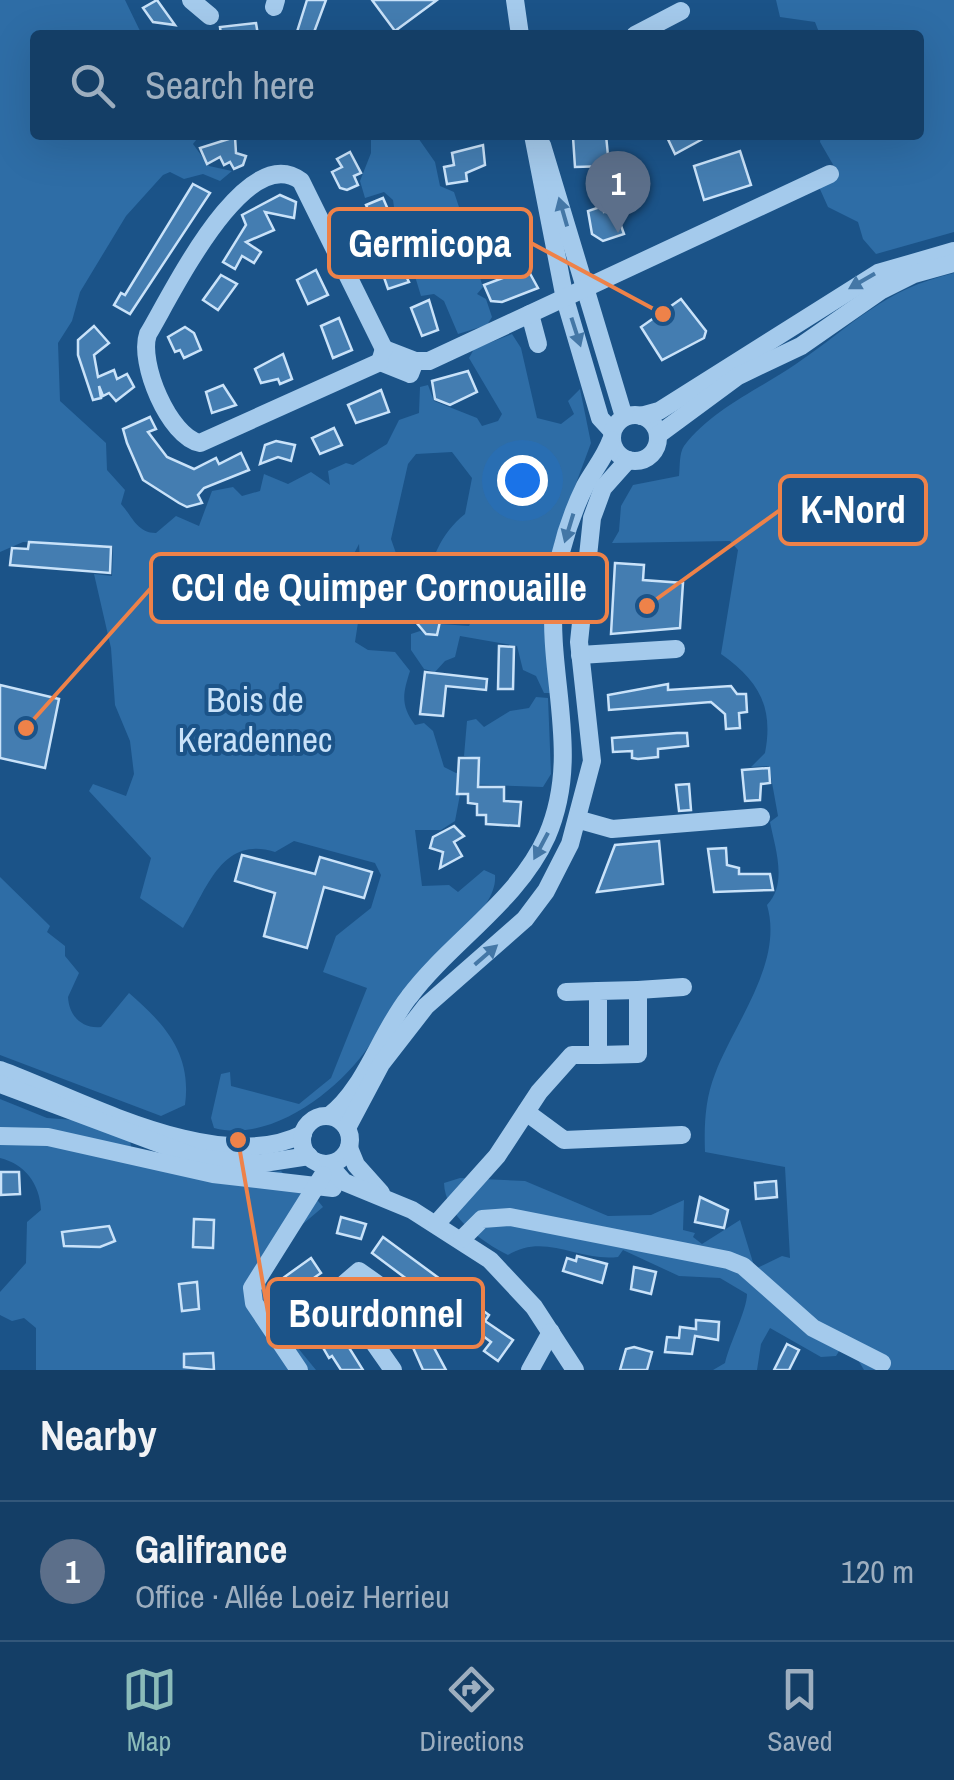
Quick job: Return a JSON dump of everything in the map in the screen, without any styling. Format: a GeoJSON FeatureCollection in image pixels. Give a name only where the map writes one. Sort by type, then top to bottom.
{"type":"FeatureCollection","features":[{"type":"Feature","properties":{"kind":"street"},"geometry":{"type":"LineString","coordinates":[[191,0],[210,16]]}},
{"type":"Feature","properties":{"kind":"street"},"geometry":{"type":"LineString","coordinates":[[515,0],[519,30]]}},
{"type":"Feature","properties":{"kind":"street"},"geometry":{"type":"LineString","coordinates":[[645,30],[681,12]]}},
{"type":"Feature","properties":{"kind":"street"},"geometry":{"type":"LineString","coordinates":[[390,1199],[358,1169],[349,1148],[348,1128],[382,1064],[426,1006],[525,919],[555,876],[580,820],[592,761],[580,655],[594,508],[612,475],[628,460],[647,458],[657,447],[654,424],[622,426],[600,418],[565,299],[537,140]]}},
{"type":"Feature","properties":{"kind":"street"},"geometry":{"type":"LineString","coordinates":[[538,140],[586,289],[622,426],[616,452],[628,460]]}},
{"type":"Feature","properties":{"kind":"street"},"geometry":{"type":"LineString","coordinates":[[382,356],[301,181],[283,174],[257,182],[230,202],[148,334],[144,355],[177,431],[200,443],[382,356],[429,361],[830,174]]}},
{"type":"Feature","properties":{"kind":"street"},"geometry":{"type":"LineString","coordinates":[[0,1081],[202,1143],[258,1146],[303,1134],[314,1119],[329,1116],[349,1094],[390,1024],[431,972],[528,869],[554,818],[566,743],[553,626],[554,592],[573,514],[622,426],[659,411],[878,273],[954,251]]}},
{"type":"Feature","properties":{"kind":"street"},"geometry":{"type":"LineString","coordinates":[[658,435],[738,376],[801,346],[880,291],[914,274],[954,263]]}},
{"type":"Feature","properties":{"kind":"street"},"geometry":{"type":"LineString","coordinates":[[530,314],[538,344]]}},
{"type":"Feature","properties":{"kind":"street"},"geometry":{"type":"LineString","coordinates":[[580,655],[676,649]]}},
{"type":"Feature","properties":{"kind":"street"},"geometry":{"type":"LineString","coordinates":[[580,820],[612,829],[761,818]]}},
{"type":"Feature","properties":{"kind":"street"},"geometry":{"type":"LineString","coordinates":[[431,972],[446,988]]}},
{"type":"Feature","properties":{"kind":"street"},"geometry":{"type":"LineString","coordinates":[[566,992],[683,987]]}},
{"type":"Feature","properties":{"kind":"street"},"geometry":{"type":"LineString","coordinates":[[437,1223],[498,1156],[526,1112],[572,1055],[638,1054],[638,990]]}},
{"type":"Feature","properties":{"kind":"street"},"geometry":{"type":"LineString","coordinates":[[598,991],[598,1054]]}},
{"type":"Feature","properties":{"kind":"street"},"geometry":{"type":"LineString","coordinates":[[0,1081],[198,1158],[257,1164],[321,1162],[342,1158],[349,1148]]}},
{"type":"Feature","properties":{"kind":"street"},"geometry":{"type":"LineString","coordinates":[[526,1112],[564,1140],[682,1135]]}},
{"type":"Feature","properties":{"kind":"street"},"geometry":{"type":"LineString","coordinates":[[329,1116],[348,1128]]}},
{"type":"Feature","properties":{"kind":"street"},"geometry":{"type":"LineString","coordinates":[[303,1134],[321,1162],[327,1186]]}},
{"type":"Feature","properties":{"kind":"street"},"geometry":{"type":"LineString","coordinates":[[0,1136],[48,1138],[213,1174],[327,1186]]}},
{"type":"Feature","properties":{"kind":"street"},"geometry":{"type":"LineString","coordinates":[[321,1162],[356,1188],[390,1199],[462,1238],[510,1280],[571,1364],[543,1370]]}},
{"type":"Feature","properties":{"kind":"street"},"geometry":{"type":"LineString","coordinates":[[299,1370],[254,1302],[252,1288],[327,1186]]}},
{"type":"Feature","properties":{"kind":"street"},"geometry":{"type":"LineString","coordinates":[[462,1238],[482,1219],[510,1217],[728,1260],[742,1266],[813,1328],[882,1363]]}},
{"type":"Feature","properties":{"kind":"street"},"geometry":{"type":"LineString","coordinates":[[393,1370],[337,1290],[359,1272],[425,1318]]}},
{"type":"Feature","properties":{"kind":"street"},"geometry":{"type":"LineString","coordinates":[[358,1320],[386,1290]]}},
{"type":"Feature","properties":{"kind":"street"},"geometry":{"type":"LineString","coordinates":[[530,1370],[551,1332]]}},
{"type":"Feature","properties":{"kind":"green space","name":"Bois de Keradennec"},"geometry":{"type":"Polygon","coordinates":[[[0,0],[125,0],[140,30],[30,30],[30,140],[196,140],[193,144],[209,166],[232,171],[220,181],[203,174],[184,179],[170,172],[163,175],[126,216],[80,292],[72,321],[58,343],[60,401],[106,443],[107,470],[125,490],[121,504],[144,530],[156,533],[176,516],[199,526],[212,491],[233,487],[242,496],[260,491],[264,474],[288,484],[311,472],[330,485],[328,471],[346,463],[353,465],[387,444],[399,420],[419,413],[420,387],[428,385],[434,401],[477,418],[482,426],[498,421],[502,414],[469,358],[474,349],[512,334],[521,348],[537,418],[561,424],[574,414],[568,401],[580,389],[591,443],[555,540],[543,601],[556,693],[544,693],[536,676],[523,670],[517,646],[460,636],[455,657],[435,672],[424,669],[411,650],[411,634],[420,631],[436,636],[441,624],[469,626],[478,607],[437,602],[425,592],[438,549],[465,514],[472,478],[452,452],[416,454],[408,464],[391,539],[407,585],[404,604],[393,607],[393,621],[379,621],[368,604],[362,585],[359,544],[343,575],[327,587],[345,619],[359,616],[355,642],[368,650],[395,652],[410,671],[405,692],[407,711],[415,725],[424,723],[433,731],[444,767],[456,773],[479,774],[480,758],[464,756],[467,721],[476,719],[484,727],[510,711],[529,708],[536,697],[548,698],[551,774],[543,787],[462,784],[455,821],[441,830],[415,830],[422,886],[449,885],[458,892],[484,870],[495,875],[488,901],[413,978],[356,1063],[322,1095],[281,1120],[236,1131],[214,1128],[211,1118],[221,1074],[230,1072],[231,1086],[299,1104],[331,1078],[367,988],[323,972],[336,936],[371,908],[381,875],[375,863],[294,841],[275,852],[241,851],[228,859],[208,883],[183,928],[140,898],[151,858],[89,791],[93,784],[126,796],[134,774],[130,741],[115,705],[111,648],[94,574],[112,576],[113,546],[23,542],[0,552],[0,0]]]}},
{"type":"Feature","properties":{"kind":"green space"},"geometry":{"type":"Polygon","coordinates":[[[776,0],[954,0],[954,232],[876,254],[863,239],[858,222],[828,207],[819,187],[835,168],[820,140],[924,140],[924,30],[818,30],[815,22],[780,17],[776,0]]]}},
{"type":"Feature","properties":{"kind":"green space"},"geometry":{"type":"Polygon","coordinates":[[[371,140],[420,140],[435,162],[440,186],[454,192],[470,240],[463,253],[477,269],[483,287],[477,294],[486,299],[492,317],[487,325],[458,334],[444,301],[434,294],[421,296],[414,273],[422,267],[413,236],[399,242],[393,200],[384,192],[365,198],[360,181],[371,153],[371,140]]]}},
{"type":"Feature","properties":{"kind":"green space"},"geometry":{"type":"Polygon","coordinates":[[[954,273],[954,1370],[864,1370],[846,1340],[836,1356],[821,1357],[770,1328],[761,1344],[757,1370],[713,1370],[725,1363],[747,1294],[720,1278],[679,1276],[623,1250],[618,1257],[604,1257],[535,1246],[508,1255],[476,1235],[457,1216],[444,1183],[460,1178],[525,1181],[608,1216],[651,1215],[684,1200],[683,1230],[695,1233],[693,1237],[702,1244],[740,1220],[755,1269],[782,1256],[790,1258],[785,1167],[705,1152],[709,1093],[763,971],[769,949],[767,905],[778,876],[770,822],[778,816],[769,766],[751,767],[765,753],[765,708],[754,684],[721,654],[738,550],[730,541],[612,543],[619,531],[621,506],[633,485],[679,476],[682,449],[708,421],[888,299],[954,273]]]}},
{"type":"Feature","properties":{"kind":"green space"},"geometry":{"type":"Polygon","coordinates":[[[0,877],[50,926],[47,932],[65,946],[65,956],[79,973],[68,997],[78,1020],[101,1027],[129,993],[154,1016],[180,1055],[185,1105],[161,1116],[0,1055],[0,877]]]}},
{"type":"Feature","properties":{"kind":"green space"},"geometry":{"type":"Polygon","coordinates":[[[0,1099],[47,1118],[74,1120],[130,1141],[132,1152],[263,1173],[281,1171],[314,1197],[323,1207],[297,1229],[266,1283],[270,1303],[286,1319],[293,1342],[316,1370],[36,1370],[36,1328],[24,1318],[12,1321],[0,1315],[0,1292],[26,1263],[27,1222],[41,1210],[30,1176],[0,1158],[0,1099]]]}},
{"type":"Feature","properties":{"kind":"building"},"geometry":{"type":"Polygon","coordinates":[[[157,0],[175,25],[153,22],[143,8],[157,0]]]}},
{"type":"Feature","properties":{"kind":"building"},"geometry":{"type":"Polygon","coordinates":[[[307,0],[326,0],[315,30],[298,30],[307,0]]]}},
{"type":"Feature","properties":{"kind":"building"},"geometry":{"type":"Polygon","coordinates":[[[372,0],[437,0],[396,30],[372,0]]]}},
{"type":"Feature","properties":{"kind":"building"},"geometry":{"type":"Polygon","coordinates":[[[256,23],[257,30],[220,30],[220,27],[256,23]]]}},
{"type":"Feature","properties":{"kind":"building"},"geometry":{"type":"Polygon","coordinates":[[[235,140],[236,153],[246,156],[243,165],[234,169],[230,162],[224,165],[220,157],[207,164],[200,148],[235,140]]]}},
{"type":"Feature","properties":{"kind":"building"},"geometry":{"type":"Polygon","coordinates":[[[573,140],[606,140],[609,166],[575,167],[573,140]]]}},
{"type":"Feature","properties":{"kind":"building"},"geometry":{"type":"Polygon","coordinates":[[[668,140],[701,140],[675,154],[668,140]]]}},
{"type":"Feature","properties":{"kind":"building"},"geometry":{"type":"Polygon","coordinates":[[[483,145],[485,165],[466,173],[467,181],[447,184],[444,167],[454,165],[452,153],[483,145]]]}},
{"type":"Feature","properties":{"kind":"building"},"geometry":{"type":"Polygon","coordinates":[[[740,151],[751,185],[704,200],[694,166],[740,151]]]}},
{"type":"Feature","properties":{"kind":"building"},"geometry":{"type":"Polygon","coordinates":[[[350,152],[361,173],[354,176],[358,185],[347,190],[340,188],[332,172],[342,167],[337,159],[350,152]]]}},
{"type":"Feature","properties":{"kind":"building"},"geometry":{"type":"Polygon","coordinates":[[[193,184],[210,193],[130,314],[114,305],[121,293],[125,295],[193,184]]]}},
{"type":"Feature","properties":{"kind":"building"},"geometry":{"type":"Polygon","coordinates":[[[280,195],[296,202],[294,218],[265,212],[274,230],[246,242],[261,252],[254,263],[242,256],[235,269],[223,262],[246,225],[242,215],[280,195]]]}},
{"type":"Feature","properties":{"kind":"building"},"geometry":{"type":"Polygon","coordinates":[[[383,198],[392,219],[387,227],[367,234],[360,218],[370,214],[366,205],[383,198]]]}},
{"type":"Feature","properties":{"kind":"building"},"geometry":{"type":"Polygon","coordinates":[[[603,206],[604,212],[615,209],[624,234],[603,241],[592,234],[588,211],[603,206]]]}},
{"type":"Feature","properties":{"kind":"building"},"geometry":{"type":"Polygon","coordinates":[[[414,251],[421,267],[405,274],[409,282],[388,289],[379,263],[414,251]]]}},
{"type":"Feature","properties":{"kind":"building"},"geometry":{"type":"Polygon","coordinates":[[[522,259],[538,288],[502,302],[491,301],[484,285],[508,276],[504,266],[522,259]]]}},
{"type":"Feature","properties":{"kind":"building"},"geometry":{"type":"Polygon","coordinates":[[[316,270],[328,295],[308,304],[297,280],[316,270]]]}},
{"type":"Feature","properties":{"kind":"building"},"geometry":{"type":"Polygon","coordinates":[[[221,275],[237,284],[218,310],[203,300],[221,275]]]}},
{"type":"Feature","properties":{"kind":"building"},"geometry":{"type":"Polygon","coordinates":[[[681,299],[706,331],[704,338],[662,360],[641,327],[681,299]]]}},
{"type":"Feature","properties":{"kind":"building"},"geometry":{"type":"Polygon","coordinates":[[[429,300],[438,330],[422,336],[411,308],[429,300]]]}},
{"type":"Feature","properties":{"kind":"building"},"geometry":{"type":"Polygon","coordinates":[[[339,318],[352,350],[333,358],[321,326],[339,318]]]}},
{"type":"Feature","properties":{"kind":"building"},"geometry":{"type":"Polygon","coordinates":[[[94,326],[109,343],[94,355],[98,377],[114,370],[117,379],[127,374],[134,387],[116,401],[109,393],[103,396],[99,386],[101,398],[93,400],[78,355],[78,340],[94,326]]]}},
{"type":"Feature","properties":{"kind":"building"},"geometry":{"type":"Polygon","coordinates":[[[185,327],[194,333],[201,350],[184,358],[180,350],[175,352],[168,337],[185,327]]]}},
{"type":"Feature","properties":{"kind":"building"},"geometry":{"type":"Polygon","coordinates":[[[283,354],[292,379],[280,384],[278,379],[261,383],[255,369],[283,354]]]}},
{"type":"Feature","properties":{"kind":"building"},"geometry":{"type":"Polygon","coordinates":[[[468,371],[477,392],[450,405],[435,399],[432,381],[468,371]]]}},
{"type":"Feature","properties":{"kind":"building"},"geometry":{"type":"Polygon","coordinates":[[[223,385],[236,405],[212,413],[206,392],[223,385]]]}},
{"type":"Feature","properties":{"kind":"building"},"geometry":{"type":"Polygon","coordinates":[[[381,390],[389,412],[356,423],[348,405],[381,390]]]}},
{"type":"Feature","properties":{"kind":"building"},"geometry":{"type":"Polygon","coordinates":[[[150,417],[156,429],[148,432],[167,457],[194,469],[216,458],[219,464],[241,453],[249,470],[204,488],[198,495],[202,503],[187,507],[179,503],[143,480],[127,443],[123,429],[150,417]]]}},
{"type":"Feature","properties":{"kind":"building"},"geometry":{"type":"Polygon","coordinates":[[[334,428],[342,445],[320,454],[312,438],[334,428]]]}},
{"type":"Feature","properties":{"kind":"building"},"geometry":{"type":"Polygon","coordinates":[[[276,441],[295,445],[291,461],[278,457],[260,464],[265,445],[276,441]]]}},
{"type":"Feature","properties":{"kind":"building"},"geometry":{"type":"Polygon","coordinates":[[[29,542],[111,547],[110,573],[10,565],[12,548],[28,549],[29,542]]]}},
{"type":"Feature","properties":{"kind":"building"},"geometry":{"type":"Polygon","coordinates":[[[615,563],[644,565],[643,580],[683,583],[680,628],[611,634],[615,563]]]}},
{"type":"Feature","properties":{"kind":"building"},"geometry":{"type":"Polygon","coordinates":[[[407,601],[431,601],[431,608],[443,608],[437,635],[426,634],[415,621],[395,620],[394,607],[407,607],[407,601]]]}},
{"type":"Feature","properties":{"kind":"building"},"geometry":{"type":"Polygon","coordinates":[[[499,646],[514,647],[513,689],[498,689],[499,646]]]}},
{"type":"Feature","properties":{"kind":"building"},"geometry":{"type":"Polygon","coordinates":[[[425,672],[487,679],[486,690],[446,686],[443,716],[420,714],[425,672]]]}},
{"type":"Feature","properties":{"kind":"building"},"geometry":{"type":"Polygon","coordinates":[[[668,684],[668,690],[731,686],[737,694],[746,694],[747,712],[739,713],[740,728],[726,729],[725,714],[711,702],[609,710],[608,695],[668,684]]]}},
{"type":"Feature","properties":{"kind":"building"},"geometry":{"type":"Polygon","coordinates":[[[0,685],[59,699],[45,768],[0,758],[0,685]]]}},
{"type":"Feature","properties":{"kind":"building"},"geometry":{"type":"Polygon","coordinates":[[[687,733],[688,746],[658,749],[658,757],[638,759],[632,758],[632,751],[613,752],[612,738],[687,733]]]}},
{"type":"Feature","properties":{"kind":"building"},"geometry":{"type":"Polygon","coordinates":[[[459,758],[479,758],[478,787],[504,787],[504,801],[521,802],[519,826],[486,824],[486,815],[477,815],[477,804],[468,803],[468,794],[457,794],[459,758]]]}},
{"type":"Feature","properties":{"kind":"building"},"geometry":{"type":"Polygon","coordinates":[[[769,768],[770,783],[761,784],[760,800],[745,801],[742,770],[769,768]]]}},
{"type":"Feature","properties":{"kind":"building"},"geometry":{"type":"Polygon","coordinates":[[[689,784],[691,810],[679,811],[676,785],[689,784]]]}},
{"type":"Feature","properties":{"kind":"building"},"geometry":{"type":"Polygon","coordinates":[[[454,826],[464,836],[454,842],[462,856],[440,868],[443,852],[430,848],[433,837],[454,826]]]}},
{"type":"Feature","properties":{"kind":"building"},"geometry":{"type":"Polygon","coordinates":[[[659,841],[663,884],[597,892],[615,845],[659,841]]]}},
{"type":"Feature","properties":{"kind":"building"},"geometry":{"type":"Polygon","coordinates":[[[726,848],[727,865],[739,868],[739,874],[770,874],[773,890],[714,892],[708,849],[726,848]]]}},
{"type":"Feature","properties":{"kind":"building"},"geometry":{"type":"Polygon","coordinates":[[[242,855],[315,874],[320,857],[372,872],[364,898],[324,887],[307,948],[264,936],[275,893],[235,881],[242,855]]]}},
{"type":"Feature","properties":{"kind":"building"},"geometry":{"type":"Polygon","coordinates":[[[1,1172],[19,1172],[20,1194],[1,1195],[1,1172]]]}},
{"type":"Feature","properties":{"kind":"building"},"geometry":{"type":"Polygon","coordinates":[[[776,1181],[777,1197],[756,1199],[755,1183],[776,1181]]]}},
{"type":"Feature","properties":{"kind":"building"},"geometry":{"type":"Polygon","coordinates":[[[700,1197],[728,1210],[724,1228],[695,1222],[700,1197]]]}},
{"type":"Feature","properties":{"kind":"building"},"geometry":{"type":"Polygon","coordinates":[[[341,1217],[366,1224],[361,1239],[337,1233],[341,1217]]]}},
{"type":"Feature","properties":{"kind":"building"},"geometry":{"type":"Polygon","coordinates":[[[194,1219],[214,1220],[213,1248],[193,1247],[194,1219]]]}},
{"type":"Feature","properties":{"kind":"building"},"geometry":{"type":"Polygon","coordinates":[[[109,1226],[115,1241],[100,1247],[64,1246],[62,1232],[109,1226]]]}},
{"type":"Feature","properties":{"kind":"building"},"geometry":{"type":"Polygon","coordinates":[[[383,1237],[489,1315],[485,1321],[513,1340],[498,1361],[484,1351],[491,1342],[372,1253],[383,1237]]]}},
{"type":"Feature","properties":{"kind":"building"},"geometry":{"type":"Polygon","coordinates":[[[577,1256],[607,1264],[602,1283],[563,1271],[567,1258],[576,1261],[577,1256]]]}},
{"type":"Feature","properties":{"kind":"building"},"geometry":{"type":"Polygon","coordinates":[[[311,1258],[321,1273],[308,1282],[363,1370],[341,1370],[332,1356],[329,1358],[283,1278],[311,1258]]]}},
{"type":"Feature","properties":{"kind":"building"},"geometry":{"type":"Polygon","coordinates":[[[634,1267],[656,1272],[651,1294],[631,1289],[634,1267]]]}},
{"type":"Feature","properties":{"kind":"building"},"geometry":{"type":"Polygon","coordinates":[[[197,1282],[199,1309],[182,1311],[179,1284],[197,1282]]]}},
{"type":"Feature","properties":{"kind":"building"},"geometry":{"type":"Polygon","coordinates":[[[696,1320],[719,1322],[718,1340],[695,1336],[692,1354],[665,1352],[667,1337],[679,1338],[680,1327],[696,1329],[696,1320]]]}},
{"type":"Feature","properties":{"kind":"building"},"geometry":{"type":"Polygon","coordinates":[[[417,1328],[426,1333],[446,1370],[423,1370],[407,1334],[417,1328]]]}},
{"type":"Feature","properties":{"kind":"building"},"geometry":{"type":"Polygon","coordinates":[[[787,1344],[799,1350],[789,1370],[774,1370],[787,1344]]]}},
{"type":"Feature","properties":{"kind":"building"},"geometry":{"type":"Polygon","coordinates":[[[626,1349],[652,1352],[647,1370],[620,1370],[626,1349]]]}},
{"type":"Feature","properties":{"kind":"building"},"geometry":{"type":"Polygon","coordinates":[[[213,1353],[214,1370],[184,1367],[184,1354],[213,1353]]]}},
{"type":"Feature","properties":{"kind":"place","name":"Galifrance"},"geometry":{"type":"Point","coordinates":[618,233]}},
{"type":"Feature","properties":{"kind":"place","name":"Germicopa"},"geometry":{"type":"Point","coordinates":[663,314]}},
{"type":"Feature","properties":{"kind":"place","name":"K-Nord"},"geometry":{"type":"Point","coordinates":[647,606]}},
{"type":"Feature","properties":{"kind":"place","name":"CCI de Quimper Cornouaille"},"geometry":{"type":"Point","coordinates":[26,728]}},
{"type":"Feature","properties":{"kind":"place","name":"Bourdonnel"},"geometry":{"type":"Point","coordinates":[238,1140]}}]}
